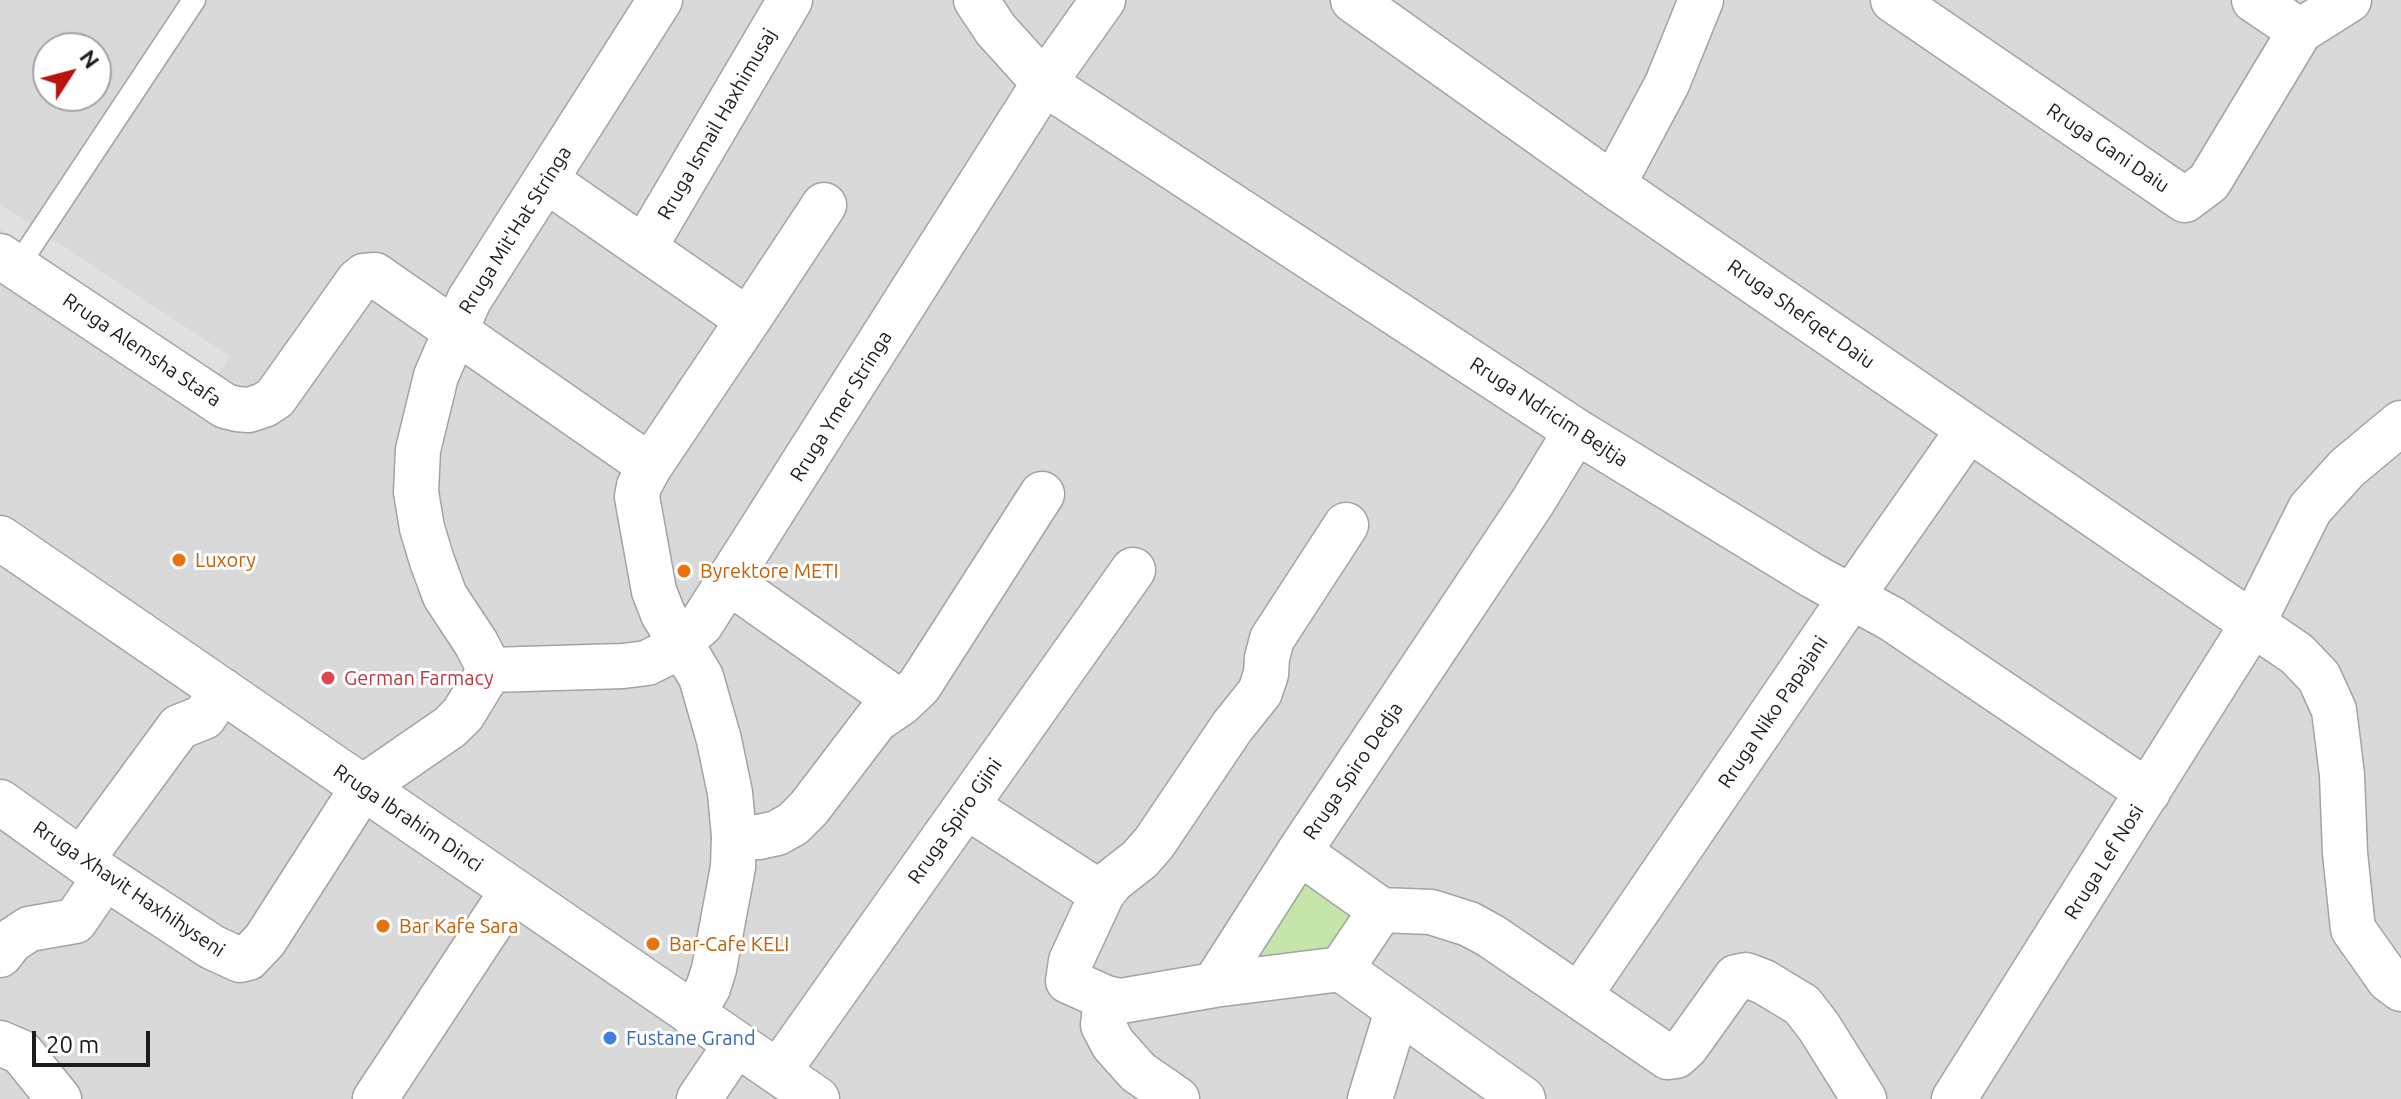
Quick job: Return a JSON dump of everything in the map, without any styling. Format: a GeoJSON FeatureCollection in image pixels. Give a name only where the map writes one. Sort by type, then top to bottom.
{"type":"FeatureCollection","features":[{"type":"Feature","properties":{"kind":"street","name":"Rruga Mit'Hat Stringa"},"geometry":{"type":"LineString","coordinates":[[490,670],[445,596],[422,528],[416,492],[418,450],[426,413],[436,376],[469,300],[660,0]]}},
{"type":"Feature","properties":{"kind":"street","name":"Rruga Ismail Haxhimusaj"},"geometry":{"type":"LineString","coordinates":[[644,248],[790,0]]}},
{"type":"Feature","properties":{"kind":"street","name":"Rruga Ndricim Bejtja"},"geometry":{"type":"LineString","coordinates":[[976,0],[996,30],[1044,83],[1576,431],[1813,576],[1892,619],[2148,792]]}},
{"type":"Feature","properties":{"kind":"street","name":"Rruga Ymer Stringa"},"geometry":{"type":"LineString","coordinates":[[490,670],[647,663],[669,652],[701,624],[1044,83],[1103,0]]}},
{"type":"Feature","properties":{"kind":"street","name":"Rruga Shefqet Daiu"},"geometry":{"type":"LineString","coordinates":[[1353,0],[1613,185],[2297,654],[2319,677],[2334,710],[2353,929],[2389,980],[2401,989]]}},
{"type":"Feature","properties":{"kind":"street"},"geometry":{"type":"LineString","coordinates":[[1613,185],[1667,84],[1701,0]]}},
{"type":"Feature","properties":{"kind":"street","name":"Rruga Gani Daiu"},"geometry":{"type":"LineString","coordinates":[[1893,0],[2185,200],[2209,182],[2300,31],[2349,0]]}},
{"type":"Feature","properties":{"kind":"street"},"geometry":{"type":"LineString","coordinates":[[2254,0],[2300,31]]}},
{"type":"Feature","properties":{"kind":"street"},"geometry":{"type":"LineString","coordinates":[[546,180],[748,320]]}},
{"type":"Feature","properties":{"kind":"street"},"geometry":{"type":"LineString","coordinates":[[692,1014],[708,988],[714,969],[733,867],[730,793],[707,693],[692,659],[663,614],[654,591],[639,515],[639,486],[824,205]]}},
{"type":"Feature","properties":{"kind":"street","name":"Rruga Alemsha Stafa"},"geometry":{"type":"LineString","coordinates":[[8,261],[225,406],[249,410],[275,398],[358,281],[369,274],[381,278],[650,466]]}},
{"type":"Feature","properties":{"kind":"street","name":"Rruga Lef Nosi"},"geometry":{"type":"LineString","coordinates":[[1954,1099],[2252,625],[2310,509],[2347,468],[2401,423]]}},
{"type":"Feature","properties":{"kind":"street","name":"Rruga Niko Papajani"},"geometry":{"type":"LineString","coordinates":[[1579,996],[1969,429]]}},
{"type":"Feature","properties":{"kind":"street","name":"Rruga Spiro Dedja"},"geometry":{"type":"LineString","coordinates":[[1214,985],[1532,503],[1576,431]]}},
{"type":"Feature","properties":{"kind":"street"},"geometry":{"type":"LineString","coordinates":[[734,836],[759,837],[777,833],[793,824],[809,808],[876,720],[919,686],[1042,494]]}},
{"type":"Feature","properties":{"kind":"street"},"geometry":{"type":"LineString","coordinates":[[1177,1099],[1138,1072],[1113,1044],[1071,961],[1102,894],[1154,843],[1232,727],[1260,692],[1272,639],[1346,525]]}},
{"type":"Feature","properties":{"kind":"street","name":"Rruga Ibrahim Dinci"},"geometry":{"type":"LineString","coordinates":[[0,538],[817,1099]]}},
{"type":"Feature","properties":{"kind":"street","name":"Rruga Spiro Gjini"},"geometry":{"type":"LineString","coordinates":[[778,1072],[1133,570]]}},
{"type":"Feature","properties":{"kind":"street"},"geometry":{"type":"LineString","coordinates":[[729,582],[901,703]]}},
{"type":"Feature","properties":{"kind":"street"},"geometry":{"type":"LineString","coordinates":[[363,787],[450,727],[463,714],[490,670]]}},
{"type":"Feature","properties":{"kind":"street"},"geometry":{"type":"LineString","coordinates":[[0,955],[11,941],[29,929],[75,921],[94,868],[179,727],[204,717],[222,690]]}},
{"type":"Feature","properties":{"kind":"street","name":"Rruga Xhavit Haxhihyseni"},"geometry":{"type":"LineString","coordinates":[[0,802],[212,947],[240,960],[248,958],[265,940],[363,787]]}},
{"type":"Feature","properties":{"kind":"street"},"geometry":{"type":"LineString","coordinates":[[966,806],[1102,894]]}},
{"type":"Feature","properties":{"kind":"street"},"geometry":{"type":"LineString","coordinates":[[1299,852],[1381,910],[1431,912],[1469,924],[1491,936],[1668,1057],[1676,1056],[1686,1047],[1736,977],[1746,975],[1764,982],[1802,1005],[1864,1099]]}},
{"type":"Feature","properties":{"kind":"street"},"geometry":{"type":"LineString","coordinates":[[375,1099],[513,890]]}},
{"type":"Feature","properties":{"kind":"street"},"geometry":{"type":"LineString","coordinates":[[1341,969],[1381,910]]}},
{"type":"Feature","properties":{"kind":"street"},"geometry":{"type":"LineString","coordinates":[[1087,989],[1121,1001],[1214,985],[1341,969],[1523,1099]]}},
{"type":"Feature","properties":{"kind":"street"},"geometry":{"type":"LineString","coordinates":[[1370,1099],[1397,1011]]}},
{"type":"Feature","properties":{"kind":"street"},"geometry":{"type":"LineString","coordinates":[[0,1043],[21,1052],[59,1099]]}},
{"type":"Feature","properties":{"kind":"street"},"geometry":{"type":"LineString","coordinates":[[699,1099],[736,1044]]}},
{"type":"Feature","properties":{"kind":"lane"},"geometry":{"type":"LineString","coordinates":[[8,261],[194,0]]}},
{"type":"Feature","properties":{"kind":"shaded area"},"geometry":{"type":"Polygon","coordinates":[[[0,0],[2401,0],[2401,1099],[0,1099],[0,0]]]}},
{"type":"Feature","properties":{"kind":"shaded area"},"geometry":{"type":"Polygon","coordinates":[[[0,204],[230,356],[218,374],[0,229],[0,204]]]}},
{"type":"Feature","properties":{"kind":"green space"},"geometry":{"type":"Polygon","coordinates":[[[1311,884],[1354,916],[1331,949],[1262,958],[1259,952],[1301,887],[1311,884]]]}},
{"type":"Feature","properties":{"kind":"place","name":"Luxory"},"geometry":{"type":"Point","coordinates":[179,560]}},
{"type":"Feature","properties":{"kind":"place","name":"Byrektore METI"},"geometry":{"type":"Point","coordinates":[684,571]}},
{"type":"Feature","properties":{"kind":"place","name":"German Farmacy"},"geometry":{"type":"Point","coordinates":[328,678]}},
{"type":"Feature","properties":{"kind":"place","name":"Bar Kafe Sara"},"geometry":{"type":"Point","coordinates":[383,926]}},
{"type":"Feature","properties":{"kind":"place","name":"Bar-Cafe KELI"},"geometry":{"type":"Point","coordinates":[653,944]}},
{"type":"Feature","properties":{"kind":"place","name":"Fustane Grand"},"geometry":{"type":"Point","coordinates":[610,1038]}}]}
